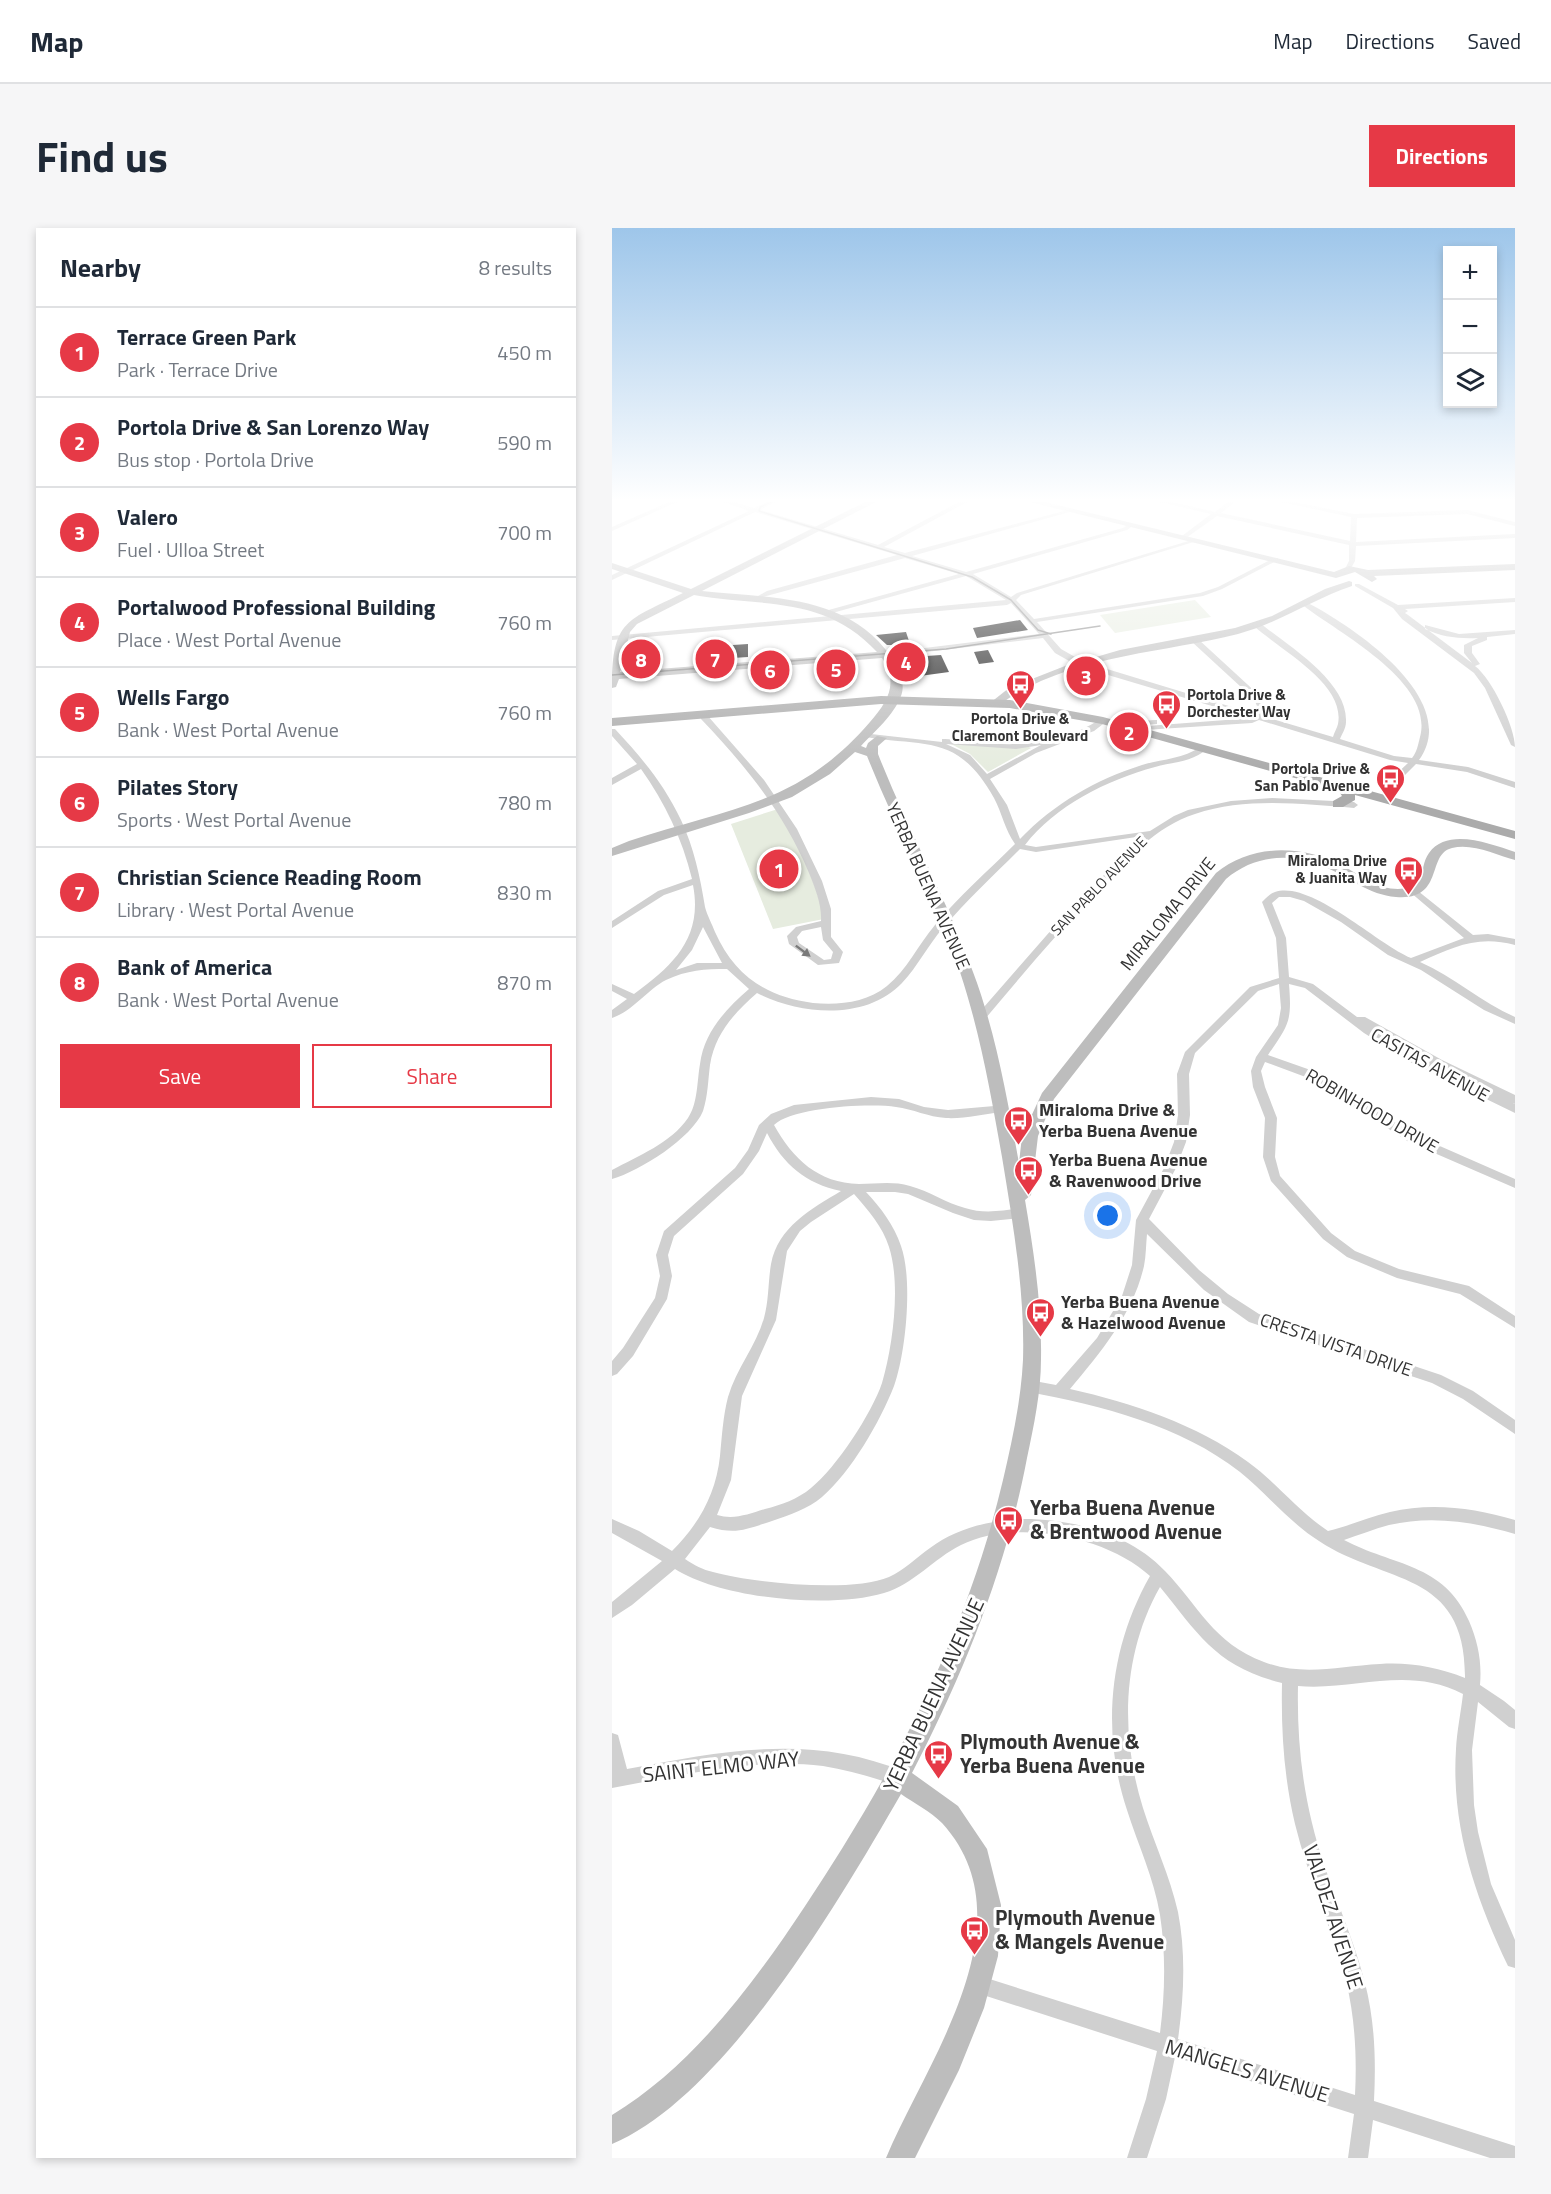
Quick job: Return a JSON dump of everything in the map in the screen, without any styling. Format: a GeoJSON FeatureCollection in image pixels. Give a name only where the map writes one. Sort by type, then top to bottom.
{"type":"FeatureCollection","features":[{"type":"Feature","properties":{"kind":"main road"},"geometry":{"type":"LineString","coordinates":[[612,722],[704,717],[896,696]]}},
{"type":"Feature","properties":{"kind":"main road"},"geometry":{"type":"LineString","coordinates":[[612,717],[896,696],[998,700],[1070,709],[1132,724],[1375,793],[1515,827]]}},
{"type":"Feature","properties":{"kind":"main road"},"geometry":{"type":"LineString","coordinates":[[998,700],[1103,721],[1342,787],[1375,793],[1441,815],[1515,835]]}},
{"type":"Feature","properties":{"kind":"main road"},"geometry":{"type":"LineString","coordinates":[[1338,804],[1350,797],[1342,787]]}},
{"type":"Feature","properties":{"kind":"main road"},"geometry":{"type":"LineString","coordinates":[[1354,805],[1366,802],[1375,793]]}},
{"type":"Feature","properties":{"kind":"main road"},"geometry":{"type":"LineString","coordinates":[[1354,805],[1441,815]]}},
{"type":"Feature","properties":{"kind":"street"},"geometry":{"type":"LineString","coordinates":[[612,676],[618,638],[628,627],[639,618],[689,592]]}},
{"type":"Feature","properties":{"kind":"street"},"geometry":{"type":"LineString","coordinates":[[612,852],[681,827],[730,815],[776,800],[826,773],[854,748],[896,696],[894,674],[883,653],[864,635],[840,618],[828,613],[758,598],[701,592]]}},
{"type":"Feature","properties":{"kind":"street"},"geometry":{"type":"LineString","coordinates":[[758,598],[769,592]]}},
{"type":"Feature","properties":{"kind":"street"},"geometry":{"type":"LineString","coordinates":[[828,613],[901,592]]}},
{"type":"Feature","properties":{"kind":"street"},"geometry":{"type":"LineString","coordinates":[[1000,592],[1012,599],[1062,654],[1081,664],[1335,741],[1413,762],[1468,770],[1515,784]]}},
{"type":"Feature","properties":{"kind":"street"},"geometry":{"type":"LineString","coordinates":[[618,638],[1002,604],[1025,592]]}},
{"type":"Feature","properties":{"kind":"street"},"geometry":{"type":"LineString","coordinates":[[1032,621],[1209,592]]}},
{"type":"Feature","properties":{"kind":"street"},"geometry":{"type":"LineString","coordinates":[[998,700],[1021,686],[1081,664],[1133,651],[1195,641],[1257,625],[1326,592]]}},
{"type":"Feature","properties":{"kind":"street"},"geometry":{"type":"LineString","coordinates":[[1374,592],[1433,630],[1449,635],[1515,634]]}},
{"type":"Feature","properties":{"kind":"street"},"geometry":{"type":"LineString","coordinates":[[1396,607],[1515,600]]}},
{"type":"Feature","properties":{"kind":"street"},"geometry":{"type":"LineString","coordinates":[[1304,603],[1317,610],[1389,665],[1414,692],[1424,712],[1426,726],[1424,746],[1413,762],[1393,782]]}},
{"type":"Feature","properties":{"kind":"street"},"geometry":{"type":"LineString","coordinates":[[1396,607],[1405,617],[1472,666],[1489,688]]}},
{"type":"Feature","properties":{"kind":"street"},"geometry":{"type":"LineString","coordinates":[[1257,625],[1333,689],[1340,701],[1344,719],[1342,730],[1335,741]]}},
{"type":"Feature","properties":{"kind":"street"},"geometry":{"type":"LineString","coordinates":[[612,676],[883,653],[1042,634]]}},
{"type":"Feature","properties":{"kind":"street"},"geometry":{"type":"LineString","coordinates":[[1515,634],[1482,638],[1468,645],[1468,653],[1489,688],[1515,745]]}},
{"type":"Feature","properties":{"kind":"street"},"geometry":{"type":"LineString","coordinates":[[1146,728],[1251,721],[1262,709],[1257,698],[1195,641]]}},
{"type":"Feature","properties":{"kind":"street"},"geometry":{"type":"LineString","coordinates":[[612,676],[679,668],[883,653]]}},
{"type":"Feature","properties":{"kind":"street"},"geometry":{"type":"LineString","coordinates":[[704,717],[739,753],[776,800],[800,841],[824,902],[826,923],[827,938],[838,956],[835,961],[822,963],[794,944],[792,936],[799,929],[826,923]]}},
{"type":"Feature","properties":{"kind":"street"},"geometry":{"type":"LineString","coordinates":[[1132,724],[1257,717]]}},
{"type":"Feature","properties":{"kind":"street"},"geometry":{"type":"LineString","coordinates":[[985,778],[1021,756],[1057,740],[1091,729],[1103,721]]}},
{"type":"Feature","properties":{"kind":"street"},"geometry":{"type":"LineString","coordinates":[[612,731],[643,764],[669,803],[681,827],[697,880],[702,911],[720,955],[728,966],[756,988],[780,998],[809,1005],[841,1007],[864,1002],[892,986],[946,918],[1054,812],[1083,792],[1118,777],[1190,756],[1203,749]]}},
{"type":"Feature","properties":{"kind":"street"},"geometry":{"type":"LineString","coordinates":[[865,735],[1007,747],[1057,740]]}},
{"type":"Feature","properties":{"kind":"street"},"geometry":{"type":"LineString","coordinates":[[854,748],[872,754],[872,745],[881,738]]}},
{"type":"Feature","properties":{"kind":"street"},"geometry":{"type":"LineString","coordinates":[[920,740],[942,744],[960,752],[973,762],[1004,809],[1020,845]]}},
{"type":"Feature","properties":{"kind":"street","name":"YERBA BUENA AVENUE"},"geometry":{"type":"LineString","coordinates":[[616,2131],[686,2074],[753,1996],[832,1885],[898,1778],[964,1639],[1002,1528],[1021,1443],[1032,1360],[1030,1296],[1020,1213],[1021,1161],[1002,1108],[981,1017],[946,918],[887,794],[872,754]]}},
{"type":"Feature","properties":{"kind":"street"},"geometry":{"type":"LineString","coordinates":[[612,782],[643,764]]}},
{"type":"Feature","properties":{"kind":"street","name":"SAN PABLO AVENUE"},"geometry":{"type":"LineString","coordinates":[[981,1017],[1057,928],[1153,831],[1192,812],[1227,804],[1269,801],[1354,805]]}},
{"type":"Feature","properties":{"kind":"street"},"geometry":{"type":"LineString","coordinates":[[1020,845],[1038,849],[1136,837],[1153,831]]}},
{"type":"Feature","properties":{"kind":"street"},"geometry":{"type":"LineString","coordinates":[[1470,938],[1413,890],[1425,883],[1432,858],[1444,846],[1471,844],[1515,856]]}},
{"type":"Feature","properties":{"kind":"street","name":"MIRALOMA DRIVE"},"geometry":{"type":"LineString","coordinates":[[1021,1161],[1034,1122],[1055,1085],[1221,876],[1232,866],[1261,855],[1296,855],[1331,865],[1374,889],[1395,893],[1413,890]]}},
{"type":"Feature","properties":{"kind":"street"},"geometry":{"type":"LineString","coordinates":[[612,925],[662,893],[697,880]]}},
{"type":"Feature","properties":{"kind":"street"},"geometry":{"type":"LineString","coordinates":[[1515,1021],[1482,1005],[1436,973],[1388,951],[1305,897],[1281,892],[1268,902],[1281,938],[1286,1008],[1283,1025],[1261,1057],[1256,1079],[1271,1118],[1269,1147],[1271,1167],[1282,1187],[1327,1236],[1365,1262],[1464,1290],[1515,1323]]}},
{"type":"Feature","properties":{"kind":"street"},"geometry":{"type":"LineString","coordinates":[[612,1015],[658,981],[688,949],[699,927],[702,911]]}},
{"type":"Feature","properties":{"kind":"street"},"geometry":{"type":"LineString","coordinates":[[1411,962],[1470,938],[1489,936],[1515,942]]}},
{"type":"Feature","properties":{"kind":"street"},"geometry":{"type":"LineString","coordinates":[[658,981],[697,966],[728,966]]}},
{"type":"Feature","properties":{"kind":"street"},"geometry":{"type":"LineString","coordinates":[[1059,1392],[1102,1342],[1121,1312],[1138,1265],[1142,1220],[1170,1168],[1180,1142],[1184,1115],[1183,1074],[1190,1052],[1248,993],[1261,985],[1285,979]]}},
{"type":"Feature","properties":{"kind":"street","name":"CASITAS AVENUE"},"geometry":{"type":"LineString","coordinates":[[1285,979],[1318,991],[1348,1015],[1414,1059],[1515,1110]]}},
{"type":"Feature","properties":{"kind":"street"},"geometry":{"type":"LineString","coordinates":[[612,987],[635,999]]}},
{"type":"Feature","properties":{"kind":"street"},"geometry":{"type":"LineString","coordinates":[[612,1175],[672,1140],[690,1123],[699,1105],[706,1058],[713,1038],[734,1009],[756,988]]}},
{"type":"Feature","properties":{"kind":"street","name":"CASITAS AVENUE"},"geometry":{"type":"LineString","coordinates":[[1348,1015],[1376,1026],[1438,1063],[1515,1100]]}},
{"type":"Feature","properties":{"kind":"street","name":"ROBINHOOD DRIVE"},"geometry":{"type":"LineString","coordinates":[[1261,1057],[1315,1076],[1413,1139],[1515,1184]]}},
{"type":"Feature","properties":{"kind":"street"},"geometry":{"type":"LineString","coordinates":[[612,1370],[628,1352],[661,1299],[666,1276],[662,1255],[668,1234],[739,1171],[767,1123],[794,1109],[871,1101],[899,1103],[923,1111],[948,1114],[1002,1108]]}},
{"type":"Feature","properties":{"kind":"street"},"geometry":{"type":"LineString","coordinates":[[767,1123],[786,1157],[803,1171],[827,1183],[855,1188],[884,1187],[909,1190],[972,1215],[1020,1213]]}},
{"type":"Feature","properties":{"kind":"street"},"geometry":{"type":"LineString","coordinates":[[612,1611],[675,1560],[707,1520],[716,1504],[727,1471],[730,1423],[738,1389],[762,1340],[773,1310],[777,1266],[784,1242],[801,1223],[855,1188]]}},
{"type":"Feature","properties":{"kind":"street"},"geometry":{"type":"LineString","coordinates":[[707,1520],[716,1523],[738,1524],[804,1501],[833,1475],[882,1398],[892,1368],[900,1297],[900,1265],[884,1221],[855,1188]]}},
{"type":"Feature","properties":{"kind":"street","name":"CRESTA VISTA DRIVE"},"geometry":{"type":"LineString","coordinates":[[1142,1220],[1166,1246],[1230,1302],[1254,1318],[1436,1379],[1468,1395],[1515,1428]]}},
{"type":"Feature","properties":{"kind":"street"},"geometry":{"type":"LineString","coordinates":[[1029,1386],[1059,1392],[1157,1421],[1201,1440],[1241,1465],[1309,1527],[1326,1539],[1356,1554],[1417,1574],[1450,1603],[1468,1637],[1472,1652],[1463,1773],[1468,1828],[1481,1882],[1515,1959]]}},
{"type":"Feature","properties":{"kind":"street"},"geometry":{"type":"LineString","coordinates":[[1326,1539],[1388,1519],[1424,1514],[1463,1515],[1515,1527]]}},
{"type":"Feature","properties":{"kind":"street"},"geometry":{"type":"LineString","coordinates":[[612,1526],[640,1538],[712,1581],[732,1585],[862,1590],[883,1586],[902,1578],[944,1546],[960,1538],[1002,1528],[1052,1528],[1096,1538],[1117,1546],[1158,1574],[1198,1624],[1230,1654],[1267,1672],[1290,1678],[1334,1678],[1401,1670],[1449,1679],[1471,1687],[1494,1702],[1515,1721]]}},
{"type":"Feature","properties":{"kind":"street"},"geometry":{"type":"LineString","coordinates":[[1137,2158],[1153,2112],[1168,2047],[1175,1979],[1169,1914],[1162,1883],[1130,1794],[1120,1738],[1121,1683],[1146,1594],[1158,1574]]}},
{"type":"Feature","properties":{"kind":"street","name":"VALDEZ AVENUE"},"geometry":{"type":"LineString","coordinates":[[1290,1678],[1291,1754],[1300,1812],[1318,1874],[1345,1946],[1360,2006],[1365,2073],[1358,2158]]}},
{"type":"Feature","properties":{"kind":"street"},"geometry":{"type":"LineString","coordinates":[[612,1742],[617,1779]]}},
{"type":"Feature","properties":{"kind":"street","name":"SAINT ELMO WAY"},"geometry":{"type":"LineString","coordinates":[[617,1779],[734,1761],[795,1755],[849,1762],[898,1778]]}},
{"type":"Feature","properties":{"kind":"street"},"geometry":{"type":"LineString","coordinates":[[898,1778],[937,1801],[954,1818],[981,1867],[989,1895],[990,1926],[980,1985],[950,2061],[900,2158]]}},
{"type":"Feature","properties":{"kind":"street","name":"MANGELS AVENUE"},"geometry":{"type":"LineString","coordinates":[[980,1985],[1168,2047],[1515,2156]]}},
{"type":"Feature","properties":{"kind":"shaded area"},"geometry":{"type":"Polygon","coordinates":[[[1195,600],[1211,617],[1115,633],[1100,615],[1195,600]]]}},
{"type":"Feature","properties":{"kind":"shaded area"},"geometry":{"type":"Polygon","coordinates":[[[951,744],[1031,748],[988,772],[970,754],[951,744]]]}},
{"type":"Feature","properties":{"kind":"shaded area"},"geometry":{"type":"Polygon","coordinates":[[[778,809],[806,862],[824,919],[773,929],[731,824],[778,809]]]}},
{"type":"Feature","properties":{"kind":"building"},"geometry":{"type":"Polygon","coordinates":[[[1020,620],[1028,630],[977,638],[973,628],[1020,620]]]}},
{"type":"Feature","properties":{"kind":"building"},"geometry":{"type":"Polygon","coordinates":[[[906,632],[911,647],[894,650],[892,645],[887,645],[876,635],[906,632]]]}},
{"type":"Feature","properties":{"kind":"building"},"geometry":{"type":"Polygon","coordinates":[[[748,644],[748,657],[717,659],[718,646],[748,644]]]}},
{"type":"Feature","properties":{"kind":"building"},"geometry":{"type":"Polygon","coordinates":[[[988,650],[994,662],[979,664],[974,652],[988,650]]]}},
{"type":"Feature","properties":{"kind":"building"},"geometry":{"type":"Polygon","coordinates":[[[656,653],[655,663],[629,665],[630,655],[656,653]]]}},
{"type":"Feature","properties":{"kind":"building"},"geometry":{"type":"Polygon","coordinates":[[[941,655],[949,672],[905,678],[897,658],[941,655]]]}},
{"type":"Feature","properties":{"kind":"building"},"geometry":{"type":"Polygon","coordinates":[[[843,664],[845,676],[829,677],[828,665],[843,664]]]}},
{"type":"Feature","properties":{"kind":"tram line"},"geometry":{"type":"LineString","coordinates":[[998,592],[1011,600],[1038,630],[1050,634]]}},
{"type":"Feature","properties":{"kind":"tram line"},"geometry":{"type":"LineString","coordinates":[[1050,634],[1100,626]]}},
{"type":"Feature","properties":{"kind":"tram line"},"geometry":{"type":"LineString","coordinates":[[612,675],[946,649],[1050,634]]}},
{"type":"Feature","properties":{"kind":"place","name":"Bank of America"},"geometry":{"type":"Point","coordinates":[641,659]}},
{"type":"Feature","properties":{"kind":"place","name":"Christian Science Reading Room"},"geometry":{"type":"Point","coordinates":[715,659]}},
{"type":"Feature","properties":{"kind":"place","name":"Portalwood Professional Building"},"geometry":{"type":"Point","coordinates":[906,662]}},
{"type":"Feature","properties":{"kind":"place","name":"Wells Fargo"},"geometry":{"type":"Point","coordinates":[836,669]}},
{"type":"Feature","properties":{"kind":"place","name":"Pilates Story"},"geometry":{"type":"Point","coordinates":[770,670]}},
{"type":"Feature","properties":{"kind":"place","name":"Valero"},"geometry":{"type":"Point","coordinates":[1086,676]}},
{"type":"Feature","properties":{"kind":"place","name":"Portola Drive & Claremont Boulevard"},"geometry":{"type":"Point","coordinates":[1020,710]}},
{"type":"Feature","properties":{"kind":"place","name":"Portola Drive & Dorchester Way"},"geometry":{"type":"Point","coordinates":[1166,730]}},
{"type":"Feature","properties":{"kind":"place","name":"Portola Drive & San Lorenzo Way"},"geometry":{"type":"Point","coordinates":[1129,732]}},
{"type":"Feature","properties":{"kind":"place","name":"Portola Drive & San Pablo Avenue"},"geometry":{"type":"Point","coordinates":[1391,804]}},
{"type":"Feature","properties":{"kind":"place","name":"Terrace Green Park"},"geometry":{"type":"Point","coordinates":[779,869]}},
{"type":"Feature","properties":{"kind":"place","name":"Miraloma Drive & Juanita Way"},"geometry":{"type":"Point","coordinates":[1408,896]}},
{"type":"Feature","properties":{"kind":"place","name":"Miraloma Drive & Yerba Buena Avenue"},"geometry":{"type":"Point","coordinates":[1018,1146]}},
{"type":"Feature","properties":{"kind":"place","name":"Yerba Buena Avenue & Ravenwood Drive"},"geometry":{"type":"Point","coordinates":[1028,1196]}},
{"type":"Feature","properties":{"kind":"place","name":"Yerba Buena Avenue & Hazelwood Avenue"},"geometry":{"type":"Point","coordinates":[1040,1338]}},
{"type":"Feature","properties":{"kind":"place","name":"Yerba Buena Avenue & Brentwood Avenue"},"geometry":{"type":"Point","coordinates":[1009,1546]}},
{"type":"Feature","properties":{"kind":"place","name":"Plymouth Avenue & Yerba Buena Avenue"},"geometry":{"type":"Point","coordinates":[939,1780]}},
{"type":"Feature","properties":{"kind":"place","name":"Plymouth Avenue & Mangels Avenue"},"geometry":{"type":"Point","coordinates":[974,1956]}}]}
